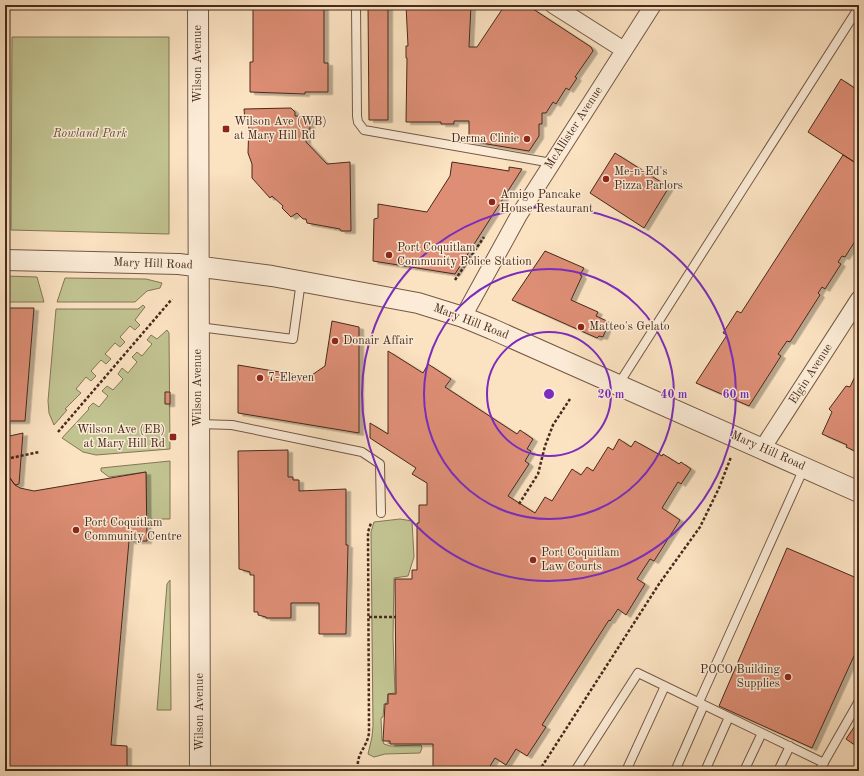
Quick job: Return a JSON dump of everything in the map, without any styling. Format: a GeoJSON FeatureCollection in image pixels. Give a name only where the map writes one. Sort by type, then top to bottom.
{"type":"FeatureCollection","features":[{"type":"Feature","properties":{"kind":"street","name":"Wilson Avenue"},"geometry":{"type":"LineString","coordinates":[[198,5],[200,771]]}},
{"type":"Feature","properties":{"kind":"street"},"geometry":{"type":"LineString","coordinates":[[553,5],[624,50]]}},
{"type":"Feature","properties":{"kind":"street","name":"McAllister Avenue"},"geometry":{"type":"LineString","coordinates":[[463,317],[518,215],[653,5]]}},
{"type":"Feature","properties":{"kind":"street","name":"Mary Hill Road"},"geometry":{"type":"LineString","coordinates":[[5,260],[198,266],[301,280],[418,303],[463,317],[859,492]]}},
{"type":"Feature","properties":{"kind":"street","name":"Elgin Avenue"},"geometry":{"type":"LineString","coordinates":[[762,449],[859,299]]}},
{"type":"Feature","properties":{"kind":"lane"},"geometry":{"type":"LineString","coordinates":[[356,5],[357,116],[358,122],[364,130],[552,162]]}},
{"type":"Feature","properties":{"kind":"lane"},"geometry":{"type":"LineString","coordinates":[[618,385],[859,7]]}},
{"type":"Feature","properties":{"kind":"lane"},"geometry":{"type":"LineString","coordinates":[[198,327],[293,339],[301,280]]}},
{"type":"Feature","properties":{"kind":"lane"},"geometry":{"type":"LineString","coordinates":[[199,424],[232,425],[362,452],[380,464],[381,513]]}},
{"type":"Feature","properties":{"kind":"lane"},"geometry":{"type":"LineString","coordinates":[[675,771],[702,703],[804,467]]}},
{"type":"Feature","properties":{"kind":"lane"},"geometry":{"type":"LineString","coordinates":[[575,771],[638,673],[824,763]]}},
{"type":"Feature","properties":{"kind":"lane"},"geometry":{"type":"LineString","coordinates":[[626,771],[666,686]]}},
{"type":"Feature","properties":{"kind":"lane"},"geometry":{"type":"LineString","coordinates":[[820,771],[859,701]]}},
{"type":"Feature","properties":{"kind":"lane"},"geometry":{"type":"LineString","coordinates":[[705,771],[729,717]]}},
{"type":"Feature","properties":{"kind":"lane"},"geometry":{"type":"LineString","coordinates":[[744,771],[762,732]]}},
{"type":"Feature","properties":{"kind":"lane"},"geometry":{"type":"LineString","coordinates":[[778,771],[790,746]]}},
{"type":"Feature","properties":{"kind":"path"},"geometry":{"type":"LineString","coordinates":[[58,432],[172,299]]}},
{"type":"Feature","properties":{"kind":"path"},"geometry":{"type":"LineString","coordinates":[[519,504],[538,474],[545,446],[553,425],[570,399]]}},
{"type":"Feature","properties":{"kind":"path"},"geometry":{"type":"LineString","coordinates":[[539,771],[659,584],[700,526],[719,488],[739,438]]}},
{"type":"Feature","properties":{"kind":"path"},"geometry":{"type":"LineString","coordinates":[[6,460],[39,452]]}},
{"type":"Feature","properties":{"kind":"path"},"geometry":{"type":"LineString","coordinates":[[358,769],[357,760],[368,742],[370,733],[368,532],[372,519],[381,513]]}},
{"type":"Feature","properties":{"kind":"path"},"geometry":{"type":"LineString","coordinates":[[369,617],[396,617]]}},
{"type":"Feature","properties":{"kind":"green space","name":"Rowland Park"},"geometry":{"type":"Polygon","coordinates":[[[12,37],[169,37],[169,234],[11,230],[12,37]]]}},
{"type":"Feature","properties":{"kind":"green space"},"geometry":{"type":"Polygon","coordinates":[[[5,276],[37,277],[44,302],[5,302],[5,276]]]}},
{"type":"Feature","properties":{"kind":"green space"},"geometry":{"type":"Polygon","coordinates":[[[65,278],[146,279],[162,283],[160,288],[147,291],[135,302],[57,302],[65,278]]]}},
{"type":"Feature","properties":{"kind":"green space"},"geometry":{"type":"Polygon","coordinates":[[[143,305],[145,307],[135,320],[140,325],[135,330],[130,326],[120,337],[125,342],[120,347],[115,343],[105,354],[111,359],[106,364],[101,360],[91,371],[96,376],[91,381],[86,377],[76,389],[81,393],[65,409],[67,410],[54,425],[49,413],[48,401],[56,309],[138,309],[143,305]]]}},
{"type":"Feature","properties":{"kind":"green space"},"geometry":{"type":"Polygon","coordinates":[[[167,330],[169,333],[170,449],[96,455],[83,452],[62,438],[93,403],[99,407],[108,396],[102,391],[107,386],[113,390],[123,379],[118,374],[122,368],[128,373],[137,362],[132,357],[137,352],[142,356],[152,344],[147,340],[151,335],[157,339],[167,330]]]}},
{"type":"Feature","properties":{"kind":"green space"},"geometry":{"type":"Polygon","coordinates":[[[170,461],[170,519],[146,519],[146,472],[109,477],[101,471],[101,468],[170,461]]]}},
{"type":"Feature","properties":{"kind":"green space"},"geometry":{"type":"Polygon","coordinates":[[[400,519],[412,521],[414,557],[408,576],[394,578],[393,637],[395,693],[388,694],[387,703],[384,704],[383,717],[381,718],[382,740],[384,744],[390,746],[421,745],[422,748],[420,753],[385,754],[374,757],[368,754],[373,726],[371,532],[374,522],[400,519]]]}},
{"type":"Feature","properties":{"kind":"green space"},"geometry":{"type":"Polygon","coordinates":[[[170,580],[171,710],[157,710],[167,584],[170,580]]]}},
{"type":"Feature","properties":{"kind":"building"},"geometry":{"type":"Polygon","coordinates":[[[253,5],[324,5],[324,63],[328,63],[328,92],[305,92],[305,94],[250,92],[250,62],[253,62],[253,5]]]}},
{"type":"Feature","properties":{"kind":"building"},"geometry":{"type":"Polygon","coordinates":[[[368,5],[388,5],[388,120],[369,120],[368,5]]]}},
{"type":"Feature","properties":{"kind":"building"},"geometry":{"type":"Polygon","coordinates":[[[406,5],[471,5],[469,47],[477,47],[505,5],[527,5],[591,47],[593,51],[575,77],[577,78],[569,90],[566,88],[556,104],[553,102],[546,113],[542,113],[542,124],[539,124],[539,136],[529,151],[469,141],[469,121],[454,121],[454,124],[441,124],[441,122],[406,122],[406,46],[408,46],[406,5]]]}},
{"type":"Feature","properties":{"kind":"building"},"geometry":{"type":"Polygon","coordinates":[[[841,79],[859,91],[859,165],[808,132],[841,79]]]}},
{"type":"Feature","properties":{"kind":"building"},"geometry":{"type":"Polygon","coordinates":[[[291,108],[295,112],[295,116],[310,116],[310,129],[306,130],[306,142],[327,164],[350,162],[351,231],[341,231],[340,229],[307,223],[306,219],[303,219],[297,213],[291,217],[282,208],[283,206],[272,196],[270,198],[252,178],[252,164],[248,153],[249,121],[245,120],[244,109],[291,108]]]}},
{"type":"Feature","properties":{"kind":"building"},"geometry":{"type":"Polygon","coordinates":[[[615,153],[669,187],[644,228],[590,193],[615,153]]]}},
{"type":"Feature","properties":{"kind":"building"},"geometry":{"type":"Polygon","coordinates":[[[843,155],[859,165],[859,235],[845,257],[842,256],[838,262],[841,264],[825,289],[822,287],[818,293],[820,295],[790,342],[787,341],[778,354],[781,356],[749,406],[696,383],[727,335],[723,333],[737,311],[741,313],[843,155]]]}},
{"type":"Feature","properties":{"kind":"building"},"geometry":{"type":"Polygon","coordinates":[[[452,162],[509,171],[509,167],[522,169],[455,274],[373,261],[374,219],[378,218],[378,204],[427,212],[450,176],[452,162]]]}},
{"type":"Feature","properties":{"kind":"building"},"geometry":{"type":"Polygon","coordinates":[[[545,251],[584,268],[571,300],[598,312],[596,316],[609,322],[603,337],[599,336],[597,338],[512,300],[545,251]]]}},
{"type":"Feature","properties":{"kind":"building"},"geometry":{"type":"Polygon","coordinates":[[[5,308],[34,308],[25,421],[5,421],[5,308]]]}},
{"type":"Feature","properties":{"kind":"building"},"geometry":{"type":"Polygon","coordinates":[[[332,321],[359,327],[359,433],[238,413],[238,365],[309,377],[325,366],[332,321]]]}},
{"type":"Feature","properties":{"kind":"building","name":"Port Coquitlam Law Courts"},"geometry":{"type":"Polygon","coordinates":[[[388,351],[423,373],[428,364],[451,379],[445,387],[517,434],[520,430],[533,439],[527,449],[531,451],[525,461],[529,464],[508,496],[535,513],[545,497],[552,501],[572,469],[581,475],[587,467],[593,471],[608,447],[613,450],[619,439],[631,447],[635,441],[662,456],[663,454],[679,464],[681,462],[691,469],[681,484],[678,482],[662,508],[680,520],[654,561],[650,559],[637,579],[645,584],[626,615],[618,609],[610,621],[609,620],[542,725],[546,727],[527,756],[516,749],[506,765],[495,758],[487,771],[433,771],[433,744],[390,744],[390,741],[383,741],[385,704],[388,704],[388,694],[396,694],[395,579],[412,579],[412,570],[417,570],[417,523],[419,523],[419,505],[427,505],[427,483],[412,474],[416,468],[370,438],[370,423],[388,434],[388,351]]]}},
{"type":"Feature","properties":{"kind":"building"},"geometry":{"type":"Polygon","coordinates":[[[859,368],[859,453],[846,447],[847,445],[822,434],[832,412],[829,409],[846,386],[850,387],[859,368]]]}},
{"type":"Feature","properties":{"kind":"building"},"geometry":{"type":"Polygon","coordinates":[[[165,392],[170,392],[170,404],[165,404],[165,392]]]}},
{"type":"Feature","properties":{"kind":"building","name":"Port Coquitlam Community Centre"},"geometry":{"type":"Polygon","coordinates":[[[5,421],[7,474],[15,485],[20,488],[34,491],[146,472],[147,541],[129,541],[111,745],[127,746],[127,771],[5,771],[5,421]]]}},
{"type":"Feature","properties":{"kind":"building"},"geometry":{"type":"Polygon","coordinates":[[[23,433],[19,484],[15,485],[7,474],[5,437],[23,433]]]}},
{"type":"Feature","properties":{"kind":"building"},"geometry":{"type":"Polygon","coordinates":[[[288,450],[288,477],[293,477],[293,480],[299,480],[299,491],[346,489],[346,545],[348,545],[346,634],[319,634],[319,603],[291,603],[291,618],[266,618],[258,615],[258,612],[254,612],[254,575],[250,575],[250,572],[239,569],[238,451],[288,450]]]}},
{"type":"Feature","properties":{"kind":"building","name":"POCO Building Supplies"},"geometry":{"type":"Polygon","coordinates":[[[787,548],[859,579],[859,645],[812,748],[719,706],[787,548]]]}},
{"type":"Feature","properties":{"kind":"building"},"geometry":{"type":"Polygon","coordinates":[[[859,720],[859,748],[846,739],[859,720]]]}},
{"type":"Feature","properties":{"kind":"place","name":"Wilson Ave (WB) at Mary Hill Rd"},"geometry":{"type":"Point","coordinates":[226,129]}},
{"type":"Feature","properties":{"kind":"place","name":"Derma Clinic"},"geometry":{"type":"Point","coordinates":[527,139]}},
{"type":"Feature","properties":{"kind":"place","name":"Me-n-Ed's Pizza Parlors"},"geometry":{"type":"Point","coordinates":[606,179]}},
{"type":"Feature","properties":{"kind":"place","name":"Amigo Pancake House Restaurant"},"geometry":{"type":"Point","coordinates":[492,202]}},
{"type":"Feature","properties":{"kind":"place","name":"Port Coquitlam Community Police Station"},"geometry":{"type":"Point","coordinates":[389,255]}},
{"type":"Feature","properties":{"kind":"place","name":"Matteo's Gelato"},"geometry":{"type":"Point","coordinates":[581,327]}},
{"type":"Feature","properties":{"kind":"place","name":"Donair Affair"},"geometry":{"type":"Point","coordinates":[335,341]}},
{"type":"Feature","properties":{"kind":"place","name":"7-Eleven"},"geometry":{"type":"Point","coordinates":[260,378]}},
{"type":"Feature","properties":{"kind":"place","name":"Wilson Ave (EB) at Mary Hill Rd"},"geometry":{"type":"Point","coordinates":[173,437]}},
{"type":"Feature","properties":{"kind":"place","name":"Port Coquitlam Community Centre"},"geometry":{"type":"Point","coordinates":[76,530]}},
{"type":"Feature","properties":{"kind":"place","name":"Port Coquitlam Law Courts"},"geometry":{"type":"Point","coordinates":[533,560]}},
{"type":"Feature","properties":{"kind":"place","name":"POCO Building Supplies"},"geometry":{"type":"Point","coordinates":[788,677]}}]}
